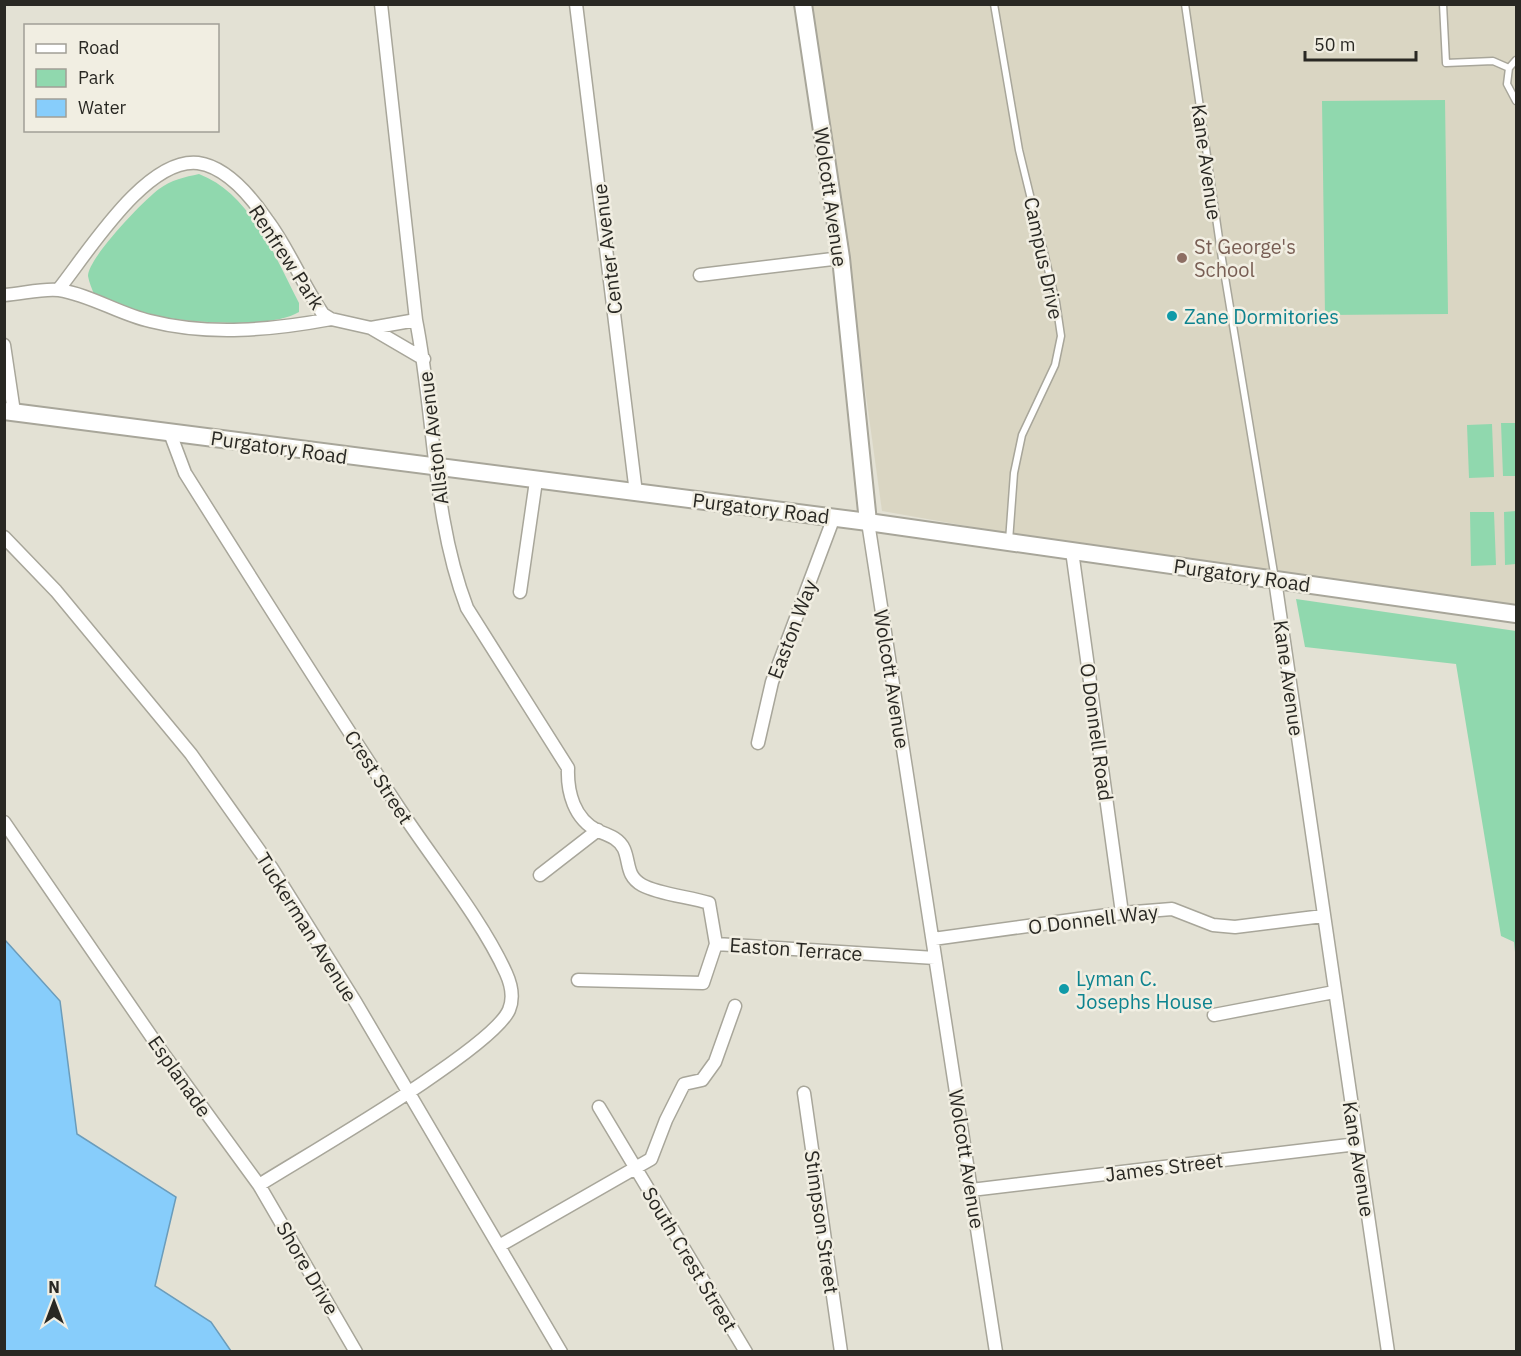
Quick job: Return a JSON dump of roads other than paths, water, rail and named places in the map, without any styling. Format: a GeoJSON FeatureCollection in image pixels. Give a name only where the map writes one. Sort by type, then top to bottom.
{"type":"FeatureCollection","features":[{"type":"Feature","properties":{"kind":"street","name":"Allston Avenue"},"geometry":{"type":"LineString","coordinates":[[381,4],[417,320],[449,552],[467,608],[568,768],[567,785],[577,810],[585,821],[598,830],[611,834],[624,849],[626,867],[642,885],[710,903],[716,944]]}},
{"type":"Feature","properties":{"kind":"street","name":"Center Avenue"},"geometry":{"type":"LineString","coordinates":[[576,4],[636,493]]}},
{"type":"Feature","properties":{"kind":"street","name":"Wolcott Avenue"},"geometry":{"type":"LineString","coordinates":[[803,4],[841,258],[868,522],[996,1352]]}},
{"type":"Feature","properties":{"kind":"street","name":"Renfrew Park"},"geometry":{"type":"LineString","coordinates":[[58,290],[127,202],[142,188],[179,165],[200,164],[232,180],[261,211],[310,296],[323,314],[331,319],[371,328],[424,359]]}},
{"type":"Feature","properties":{"kind":"street"},"geometry":{"type":"LineString","coordinates":[[700,275],[841,258]]}},
{"type":"Feature","properties":{"kind":"street","name":"Renfrew Park"},"geometry":{"type":"LineString","coordinates":[[4,295],[58,290],[101,302],[149,321],[197,328],[265,329],[331,319]]}},
{"type":"Feature","properties":{"kind":"street","name":"Renfrew Park"},"geometry":{"type":"LineString","coordinates":[[371,328],[417,320]]}},
{"type":"Feature","properties":{"kind":"street"},"geometry":{"type":"LineString","coordinates":[[5,349],[9,412]]}},
{"type":"Feature","properties":{"kind":"street","name":"Purgatory Road"},"geometry":{"type":"LineString","coordinates":[[9,412],[438,469],[868,522],[1516,614]]}},
{"type":"Feature","properties":{"kind":"street","name":"Crest Street"},"geometry":{"type":"LineString","coordinates":[[170,433],[191,482],[400,810],[478,926],[511,986],[510,1007],[504,1018],[486,1038],[407,1092]]}},
{"type":"Feature","properties":{"kind":"street"},"geometry":{"type":"LineString","coordinates":[[520,592],[536,481]]}},
{"type":"Feature","properties":{"kind":"street","name":"Easton Way"},"geometry":{"type":"LineString","coordinates":[[758,743],[772,682],[834,518]]}},
{"type":"Feature","properties":{"kind":"street","name":"Tuckerman Avenue"},"geometry":{"type":"LineString","coordinates":[[4,537],[56,591],[191,754],[271,867],[356,1003],[561,1352]]}},
{"type":"Feature","properties":{"kind":"street","name":"O Donnell Road"},"geometry":{"type":"LineString","coordinates":[[1072,551],[1122,913]]}},
{"type":"Feature","properties":{"kind":"street","name":"Kane Avenue"},"geometry":{"type":"LineString","coordinates":[[1275,580],[1388,1352]]}},
{"type":"Feature","properties":{"kind":"street","name":"Esplanade"},"geometry":{"type":"LineString","coordinates":[[4,822],[162,1052],[259,1185]]}},
{"type":"Feature","properties":{"kind":"street"},"geometry":{"type":"LineString","coordinates":[[540,875],[598,830]]}},
{"type":"Feature","properties":{"kind":"street","name":"O Donnell Way"},"geometry":{"type":"LineString","coordinates":[[933,939],[1122,913],[1172,909],[1213,925],[1235,927],[1323,916]]}},
{"type":"Feature","properties":{"kind":"street","name":"Easton Terrace"},"geometry":{"type":"LineString","coordinates":[[578,980],[703,983],[716,944],[935,958]]}},
{"type":"Feature","properties":{"kind":"street"},"geometry":{"type":"LineString","coordinates":[[1214,1015],[1334,992]]}},
{"type":"Feature","properties":{"kind":"street"},"geometry":{"type":"LineString","coordinates":[[635,1166],[651,1159],[666,1119],[684,1084],[702,1080],[715,1062],[735,1006]]}},
{"type":"Feature","properties":{"kind":"street"},"geometry":{"type":"LineString","coordinates":[[259,1185],[407,1092]]}},
{"type":"Feature","properties":{"kind":"street","name":"Stimpson Street"},"geometry":{"type":"LineString","coordinates":[[804,1094],[841,1352]]}},
{"type":"Feature","properties":{"kind":"street","name":"South Crest Street"},"geometry":{"type":"LineString","coordinates":[[599,1107],[746,1352]]}},
{"type":"Feature","properties":{"kind":"street","name":"James Street"},"geometry":{"type":"LineString","coordinates":[[972,1190],[1357,1144]]}},
{"type":"Feature","properties":{"kind":"street","name":"South Crest Street"},"geometry":{"type":"LineString","coordinates":[[499,1246],[635,1166]]}},
{"type":"Feature","properties":{"kind":"street","name":"Shore Drive"},"geometry":{"type":"LineString","coordinates":[[259,1185],[357,1352]]}},
{"type":"Feature","properties":{"kind":"lane","name":"Campus Drive"},"geometry":{"type":"LineString","coordinates":[[994,4],[1019,150],[1056,302],[1061,336],[1055,365],[1022,435],[1014,473],[1009,542]]}},
{"type":"Feature","properties":{"kind":"lane","name":"Kane Avenue"},"geometry":{"type":"LineString","coordinates":[[1185,4],[1222,259],[1275,580]]}},
{"type":"Feature","properties":{"kind":"lane"},"geometry":{"type":"LineString","coordinates":[[1443,4],[1446,63],[1493,61],[1509,68]]}},
{"type":"Feature","properties":{"kind":"lane"},"geometry":{"type":"LineString","coordinates":[[1516,60],[1509,68],[1507,84],[1516,101]]}},
{"type":"Feature","properties":{"kind":"water"},"geometry":{"type":"Polygon","coordinates":[[[5,940],[60,1001],[77,1134],[176,1197],[155,1286],[211,1322],[231,1351],[5,1351],[5,940]]]}},
{"type":"Feature","properties":{"kind":"place","name":"St George's School"},"geometry":{"type":"Point","coordinates":[1182,258]}},
{"type":"Feature","properties":{"kind":"place","name":"Zane Dormitories"},"geometry":{"type":"Point","coordinates":[1172,316]}},
{"type":"Feature","properties":{"kind":"place","name":"Lyman C. Josephs House"},"geometry":{"type":"Point","coordinates":[1064,989]}}]}
